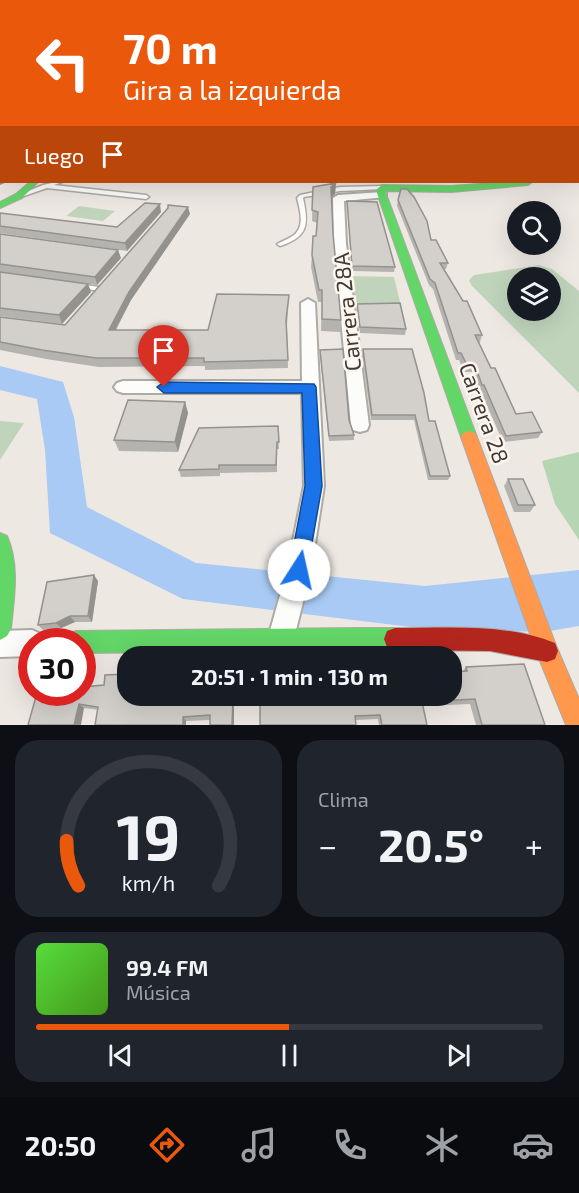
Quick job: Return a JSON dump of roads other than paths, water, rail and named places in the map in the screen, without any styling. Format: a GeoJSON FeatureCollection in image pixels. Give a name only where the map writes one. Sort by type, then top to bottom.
{"type":"FeatureCollection","features":[{"type":"Feature","properties":{"kind":"street"},"geometry":{"type":"LineString","coordinates":[[381,191],[451,189],[517,183]]}},
{"type":"Feature","properties":{"kind":"street"},"geometry":{"type":"LineString","coordinates":[[0,205],[40,184]]}},
{"type":"Feature","properties":{"kind":"street","name":"Carrera 28A"},"geometry":{"type":"LineString","coordinates":[[360,425],[340,244],[338,198],[381,191]]}},
{"type":"Feature","properties":{"kind":"street","name":"Carrera 28"},"geometry":{"type":"LineString","coordinates":[[381,191],[546,651],[573,698],[578,725]]}},
{"type":"Feature","properties":{"kind":"street"},"geometry":{"type":"LineString","coordinates":[[283,626],[299,570],[314,486],[308,303]]}},
{"type":"Feature","properties":{"kind":"street"},"geometry":{"type":"LineString","coordinates":[[123,387],[309,387]]}},
{"type":"Feature","properties":{"kind":"street"},"geometry":{"type":"LineString","coordinates":[[0,542],[5,554],[4,602],[0,629]]}},
{"type":"Feature","properties":{"kind":"street"},"geometry":{"type":"LineString","coordinates":[[96,642],[150,643],[283,626],[490,639],[515,642],[546,651]]}},
{"type":"Feature","properties":{"kind":"street"},"geometry":{"type":"LineString","coordinates":[[0,644],[18,643]]}},
{"type":"Feature","properties":{"kind":"lane"},"geometry":{"type":"LineString","coordinates":[[40,184],[146,197]]}},
{"type":"Feature","properties":{"kind":"lane"},"geometry":{"type":"LineString","coordinates":[[280,244],[304,229],[306,224],[300,198],[302,196],[327,191],[381,191]]}},
{"type":"Feature","properties":{"kind":"lane"},"geometry":{"type":"LineString","coordinates":[[93,297],[107,280]]}},
{"type":"Feature","properties":{"kind":"lane"},"geometry":{"type":"LineString","coordinates":[[66,284],[99,289]]}},
{"type":"Feature","properties":{"kind":"water"},"geometry":{"type":"Polygon","coordinates":[[[0,366],[63,382],[74,417],[87,507],[196,563],[425,586],[579,570],[579,626],[544,632],[427,629],[183,599],[50,533],[45,450],[37,399],[0,390],[0,366]]]}}]}
